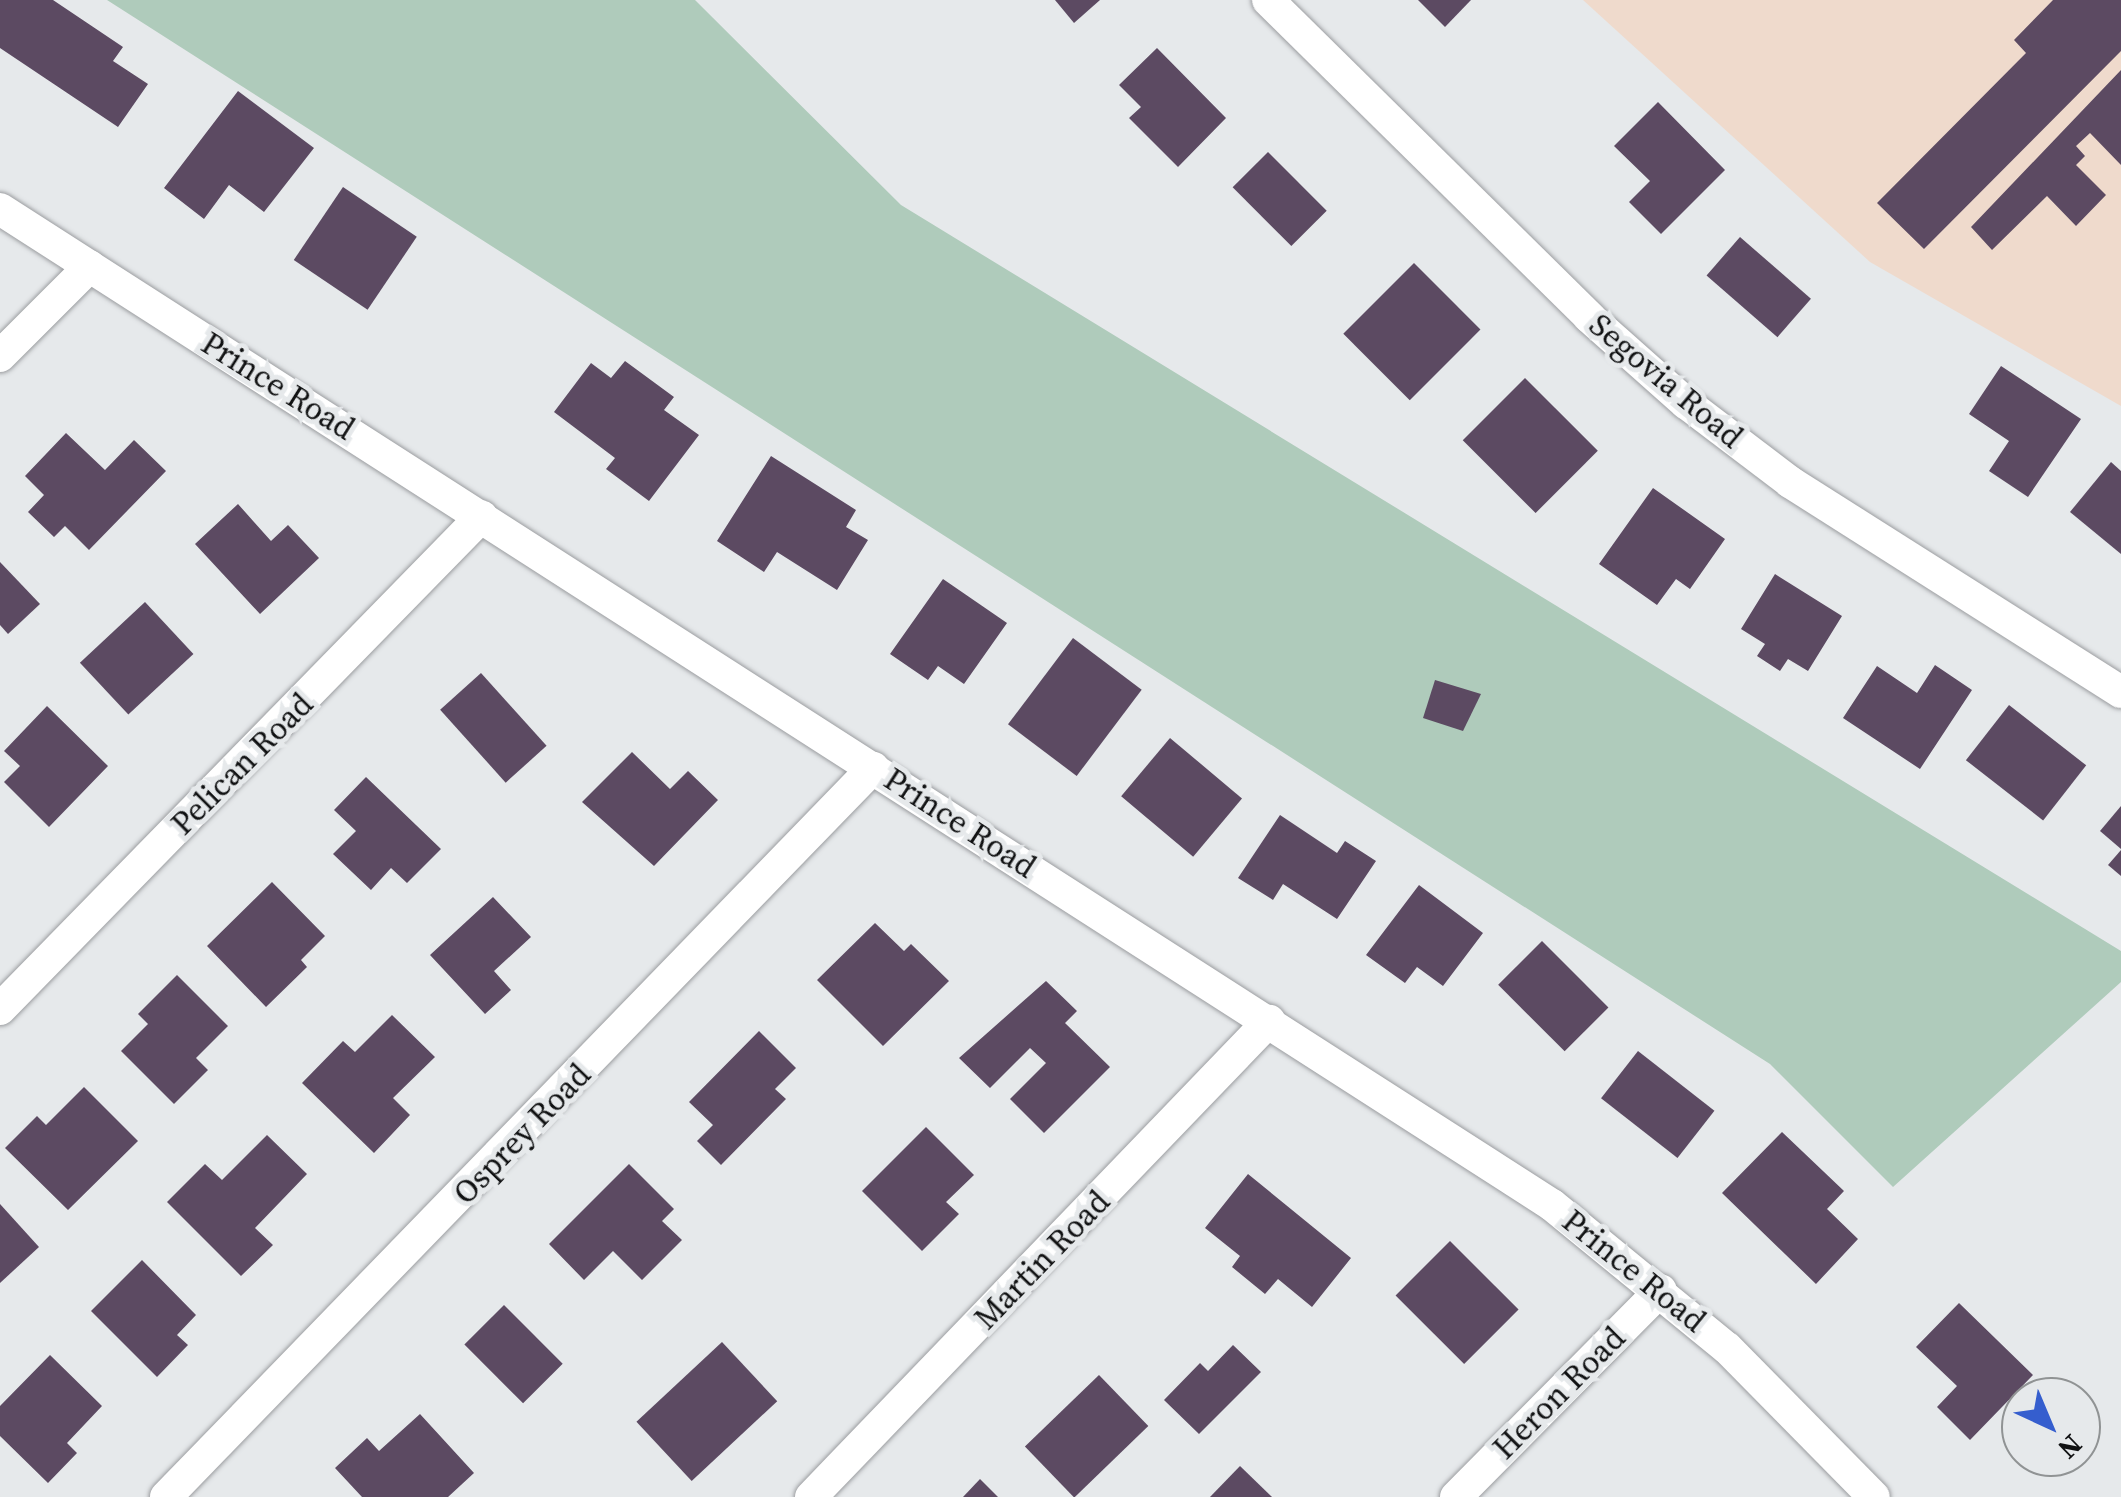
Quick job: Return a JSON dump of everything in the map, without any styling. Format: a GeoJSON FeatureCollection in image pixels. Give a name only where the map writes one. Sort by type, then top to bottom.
{"type":"FeatureCollection","features":[{"type":"Feature","properties":{"kind":"street","name":"Segovia Road"},"geometry":{"type":"LineString","coordinates":[[1268,0],[1588,317],[1686,403],[1790,482],[2121,692]]}},
{"type":"Feature","properties":{"kind":"street","name":"Prince Road"},"geometry":{"type":"LineString","coordinates":[[0,209],[1552,1205],[1662,1290],[1874,1497]]}},
{"type":"Feature","properties":{"kind":"street"},"geometry":{"type":"LineString","coordinates":[[0,356],[90,266]]}},
{"type":"Feature","properties":{"kind":"street","name":"Pelican Road"},"geometry":{"type":"LineString","coordinates":[[0,1009],[482,516]]}},
{"type":"Feature","properties":{"kind":"street","name":"Osprey Road"},"geometry":{"type":"LineString","coordinates":[[166,1497],[873,768]]}},
{"type":"Feature","properties":{"kind":"street","name":"Martin Road"},"geometry":{"type":"LineString","coordinates":[[812,1497],[1270,1021]]}},
{"type":"Feature","properties":{"kind":"street","name":"Heron Road"},"geometry":{"type":"LineString","coordinates":[[1456,1497],[1662,1290]]}},
{"type":"Feature","properties":{"kind":"shaded area"},"geometry":{"type":"Polygon","coordinates":[[[1583,0],[2121,0],[2121,406],[1870,262],[1583,0]]]}},
{"type":"Feature","properties":{"kind":"green space"},"geometry":{"type":"Polygon","coordinates":[[[107,0],[695,0],[901,205],[2121,951],[2121,982],[1893,1187],[1770,1064],[107,0]]]}},
{"type":"Feature","properties":{"kind":"building"},"geometry":{"type":"Polygon","coordinates":[[[0,0],[53,0],[123,47],[113,61],[148,84],[118,127],[0,48],[0,0]]]}},
{"type":"Feature","properties":{"kind":"building"},"geometry":{"type":"Polygon","coordinates":[[[1055,0],[1100,0],[1074,23],[1055,0]]]}},
{"type":"Feature","properties":{"kind":"building"},"geometry":{"type":"Polygon","coordinates":[[[1418,0],[1471,0],[1445,27],[1418,0]]]}},
{"type":"Feature","properties":{"kind":"building"},"geometry":{"type":"Polygon","coordinates":[[[2053,0],[2121,0],[2121,51],[1924,249],[1877,203],[2026,53],[2014,40],[2053,0]]]}},
{"type":"Feature","properties":{"kind":"building"},"geometry":{"type":"Polygon","coordinates":[[[1157,48],[1226,118],[1178,167],[1129,118],[1141,107],[1119,85],[1157,48]]]}},
{"type":"Feature","properties":{"kind":"building"},"geometry":{"type":"Polygon","coordinates":[[[2121,70],[2121,165],[2090,133],[2076,146],[2085,156],[2076,165],[2106,195],[2076,226],[2047,196],[1992,250],[1971,227],[2121,70]]]}},
{"type":"Feature","properties":{"kind":"building"},"geometry":{"type":"Polygon","coordinates":[[[238,91],[314,148],[264,212],[229,185],[204,219],[164,188],[238,91]]]}},
{"type":"Feature","properties":{"kind":"building"},"geometry":{"type":"Polygon","coordinates":[[[1658,102],[1725,170],[1661,234],[1629,202],[1650,181],[1614,146],[1658,102]]]}},
{"type":"Feature","properties":{"kind":"building"},"geometry":{"type":"Polygon","coordinates":[[[1268,152],[1327,211],[1291,246],[1233,187],[1268,152]]]}},
{"type":"Feature","properties":{"kind":"building"},"geometry":{"type":"Polygon","coordinates":[[[343,187],[417,237],[368,310],[294,260],[343,187]]]}},
{"type":"Feature","properties":{"kind":"building"},"geometry":{"type":"Polygon","coordinates":[[[1740,237],[1811,299],[1777,337],[1707,275],[1740,237]]]}},
{"type":"Feature","properties":{"kind":"building"},"geometry":{"type":"Polygon","coordinates":[[[1414,263],[1480,329],[1410,400],[1343,334],[1414,263]]]}},
{"type":"Feature","properties":{"kind":"building"},"geometry":{"type":"Polygon","coordinates":[[[625,361],[674,397],[664,410],[699,435],[649,501],[606,469],[615,458],[554,412],[591,363],[611,378],[625,361]]]}},
{"type":"Feature","properties":{"kind":"building"},"geometry":{"type":"Polygon","coordinates":[[[2001,366],[2081,419],[2028,497],[1989,471],[2009,441],[1969,414],[2001,366]]]}},
{"type":"Feature","properties":{"kind":"building"},"geometry":{"type":"Polygon","coordinates":[[[1525,378],[1598,451],[1536,513],[1463,440],[1525,378]]]}},
{"type":"Feature","properties":{"kind":"building"},"geometry":{"type":"Polygon","coordinates":[[[66,433],[105,470],[134,440],[166,471],[89,550],[65,526],[54,537],[28,512],[44,495],[25,476],[66,433]]]}},
{"type":"Feature","properties":{"kind":"building"},"geometry":{"type":"Polygon","coordinates":[[[771,456],[856,510],[846,527],[868,540],[837,590],[777,552],[764,572],[717,541],[771,456]]]}},
{"type":"Feature","properties":{"kind":"building"},"geometry":{"type":"Polygon","coordinates":[[[2111,462],[2121,471],[2121,554],[2070,512],[2111,462]]]}},
{"type":"Feature","properties":{"kind":"building"},"geometry":{"type":"Polygon","coordinates":[[[1653,488],[1725,539],[1690,589],[1676,579],[1657,605],[1599,564],[1653,488]]]}},
{"type":"Feature","properties":{"kind":"building"},"geometry":{"type":"Polygon","coordinates":[[[238,504],[271,541],[288,525],[319,558],[260,614],[195,544],[238,504]]]}},
{"type":"Feature","properties":{"kind":"building"},"geometry":{"type":"Polygon","coordinates":[[[0,562],[40,604],[8,634],[0,625],[0,562]]]}},
{"type":"Feature","properties":{"kind":"building"},"geometry":{"type":"Polygon","coordinates":[[[1775,574],[1842,616],[1808,671],[1788,659],[1780,671],[1757,656],[1765,644],[1741,629],[1775,574]]]}},
{"type":"Feature","properties":{"kind":"building"},"geometry":{"type":"Polygon","coordinates":[[[943,579],[1007,623],[964,684],[938,666],[928,680],[890,654],[943,579]]]}},
{"type":"Feature","properties":{"kind":"building"},"geometry":{"type":"Polygon","coordinates":[[[145,602],[193,654],[128,715],[80,663],[145,602]]]}},
{"type":"Feature","properties":{"kind":"building"},"geometry":{"type":"Polygon","coordinates":[[[1073,638],[1142,690],[1077,776],[1008,724],[1073,638]]]}},
{"type":"Feature","properties":{"kind":"building"},"geometry":{"type":"Polygon","coordinates":[[[1935,665],[1972,690],[1920,769],[1843,718],[1877,666],[1917,693],[1935,665]]]}},
{"type":"Feature","properties":{"kind":"building"},"geometry":{"type":"Polygon","coordinates":[[[481,673],[547,746],[506,783],[440,710],[481,673]]]}},
{"type":"Feature","properties":{"kind":"building"},"geometry":{"type":"Polygon","coordinates":[[[1435,680],[1481,694],[1463,731],[1423,718],[1435,680]]]}},
{"type":"Feature","properties":{"kind":"building"},"geometry":{"type":"Polygon","coordinates":[[[2009,705],[2086,765],[2043,820],[1966,760],[2009,705]]]}},
{"type":"Feature","properties":{"kind":"building"},"geometry":{"type":"Polygon","coordinates":[[[47,706],[108,766],[49,827],[4,782],[20,766],[4,751],[47,706]]]}},
{"type":"Feature","properties":{"kind":"building"},"geometry":{"type":"Polygon","coordinates":[[[1170,738],[1242,798],[1193,857],[1121,796],[1170,738]]]}},
{"type":"Feature","properties":{"kind":"building"},"geometry":{"type":"Polygon","coordinates":[[[632,752],[670,789],[688,771],[718,800],[654,866],[582,802],[632,752]]]}},
{"type":"Feature","properties":{"kind":"building"},"geometry":{"type":"Polygon","coordinates":[[[366,777],[441,849],[407,883],[391,868],[371,890],[333,854],[356,831],[334,810],[366,777]]]}},
{"type":"Feature","properties":{"kind":"building"},"geometry":{"type":"Polygon","coordinates":[[[2121,806],[2121,849],[2100,831],[2121,806]]]}},
{"type":"Feature","properties":{"kind":"building"},"geometry":{"type":"Polygon","coordinates":[[[1280,815],[1337,853],[1345,841],[1376,861],[1337,919],[1283,884],[1273,900],[1238,878],[1280,815]]]}},
{"type":"Feature","properties":{"kind":"building"},"geometry":{"type":"Polygon","coordinates":[[[2121,850],[2121,876],[2108,865],[2121,850]]]}},
{"type":"Feature","properties":{"kind":"building"},"geometry":{"type":"Polygon","coordinates":[[[272,882],[325,936],[301,960],[307,967],[266,1007],[207,946],[272,882]]]}},
{"type":"Feature","properties":{"kind":"building"},"geometry":{"type":"Polygon","coordinates":[[[1419,885],[1483,933],[1443,986],[1417,967],[1405,983],[1366,955],[1419,885]]]}},
{"type":"Feature","properties":{"kind":"building"},"geometry":{"type":"Polygon","coordinates":[[[493,897],[531,937],[494,971],[511,990],[485,1014],[430,955],[493,897]]]}},
{"type":"Feature","properties":{"kind":"building"},"geometry":{"type":"Polygon","coordinates":[[[875,923],[904,951],[911,944],[949,981],[883,1046],[817,980],[875,923]]]}},
{"type":"Feature","properties":{"kind":"building"},"geometry":{"type":"Polygon","coordinates":[[[1542,941],[1608,1007],[1565,1051],[1498,985],[1542,941]]]}},
{"type":"Feature","properties":{"kind":"building"},"geometry":{"type":"Polygon","coordinates":[[[177,975],[228,1026],[196,1058],[208,1070],[174,1104],[121,1051],[148,1024],[138,1014],[177,975]]]}},
{"type":"Feature","properties":{"kind":"building"},"geometry":{"type":"Polygon","coordinates":[[[1046,981],[1077,1011],[1065,1023],[1110,1067],[1044,1133],[1010,1099],[1046,1063],[1030,1048],[990,1088],[959,1058],[1046,981]]]}},
{"type":"Feature","properties":{"kind":"building"},"geometry":{"type":"Polygon","coordinates":[[[392,1015],[435,1057],[393,1098],[410,1115],[374,1153],[302,1083],[343,1041],[355,1052],[392,1015]]]}},
{"type":"Feature","properties":{"kind":"building"},"geometry":{"type":"Polygon","coordinates":[[[759,1031],[796,1068],[775,1089],[786,1099],[721,1165],[697,1141],[713,1125],[689,1102],[759,1031]]]}},
{"type":"Feature","properties":{"kind":"building"},"geometry":{"type":"Polygon","coordinates":[[[1638,1051],[1714,1111],[1677,1158],[1601,1098],[1638,1051]]]}},
{"type":"Feature","properties":{"kind":"building"},"geometry":{"type":"Polygon","coordinates":[[[84,1087],[138,1141],[68,1210],[5,1148],[37,1116],[46,1125],[84,1087]]]}},
{"type":"Feature","properties":{"kind":"building"},"geometry":{"type":"Polygon","coordinates":[[[926,1127],[974,1175],[946,1202],[959,1214],[922,1251],[862,1191],[926,1127]]]}},
{"type":"Feature","properties":{"kind":"building"},"geometry":{"type":"Polygon","coordinates":[[[1782,1132],[1844,1191],[1827,1209],[1858,1239],[1816,1284],[1722,1193],[1782,1132]]]}},
{"type":"Feature","properties":{"kind":"building"},"geometry":{"type":"Polygon","coordinates":[[[267,1135],[307,1174],[255,1228],[273,1245],[241,1276],[167,1202],[205,1164],[222,1180],[267,1135]]]}},
{"type":"Feature","properties":{"kind":"building"},"geometry":{"type":"Polygon","coordinates":[[[629,1164],[674,1209],[662,1221],[682,1240],[642,1280],[613,1251],[584,1280],[549,1244],[629,1164]]]}},
{"type":"Feature","properties":{"kind":"building"},"geometry":{"type":"Polygon","coordinates":[[[1248,1174],[1351,1258],[1312,1307],[1278,1279],[1265,1294],[1232,1267],[1240,1256],[1205,1228],[1248,1174]]]}},
{"type":"Feature","properties":{"kind":"building"},"geometry":{"type":"Polygon","coordinates":[[[0,1204],[39,1247],[0,1283],[0,1204]]]}},
{"type":"Feature","properties":{"kind":"building"},"geometry":{"type":"Polygon","coordinates":[[[1450,1241],[1519,1310],[1464,1364],[1396,1295],[1450,1241]]]}},
{"type":"Feature","properties":{"kind":"building"},"geometry":{"type":"Polygon","coordinates":[[[142,1260],[196,1315],[177,1335],[188,1345],[157,1377],[91,1311],[142,1260]]]}},
{"type":"Feature","properties":{"kind":"building"},"geometry":{"type":"Polygon","coordinates":[[[1959,1303],[2033,1375],[2001,1377],[2001,1408],[1970,1440],[1937,1407],[1957,1386],[1916,1347],[1959,1303]]]}},
{"type":"Feature","properties":{"kind":"building"},"geometry":{"type":"Polygon","coordinates":[[[504,1305],[563,1364],[523,1403],[464,1345],[504,1305]]]}},
{"type":"Feature","properties":{"kind":"building"},"geometry":{"type":"Polygon","coordinates":[[[722,1342],[777,1401],[692,1481],[636,1422],[722,1342]]]}},
{"type":"Feature","properties":{"kind":"building"},"geometry":{"type":"Polygon","coordinates":[[[1233,1345],[1261,1372],[1199,1434],[1164,1400],[1200,1363],[1208,1371],[1233,1345]]]}},
{"type":"Feature","properties":{"kind":"building"},"geometry":{"type":"Polygon","coordinates":[[[50,1355],[102,1406],[67,1443],[77,1453],[48,1483],[0,1436],[0,1406],[50,1355]]]}},
{"type":"Feature","properties":{"kind":"building"},"geometry":{"type":"Polygon","coordinates":[[[1099,1375],[1148,1426],[1075,1497],[1025,1447],[1099,1375]]]}},
{"type":"Feature","properties":{"kind":"building"},"geometry":{"type":"Polygon","coordinates":[[[420,1414],[474,1473],[448,1497],[362,1497],[335,1468],[367,1438],[379,1451],[420,1414]]]}},
{"type":"Feature","properties":{"kind":"building"},"geometry":{"type":"Polygon","coordinates":[[[1240,1466],[1272,1497],[1210,1497],[1240,1466]]]}},
{"type":"Feature","properties":{"kind":"building"},"geometry":{"type":"Polygon","coordinates":[[[980,1479],[998,1497],[963,1497],[980,1479]]]}}]}
